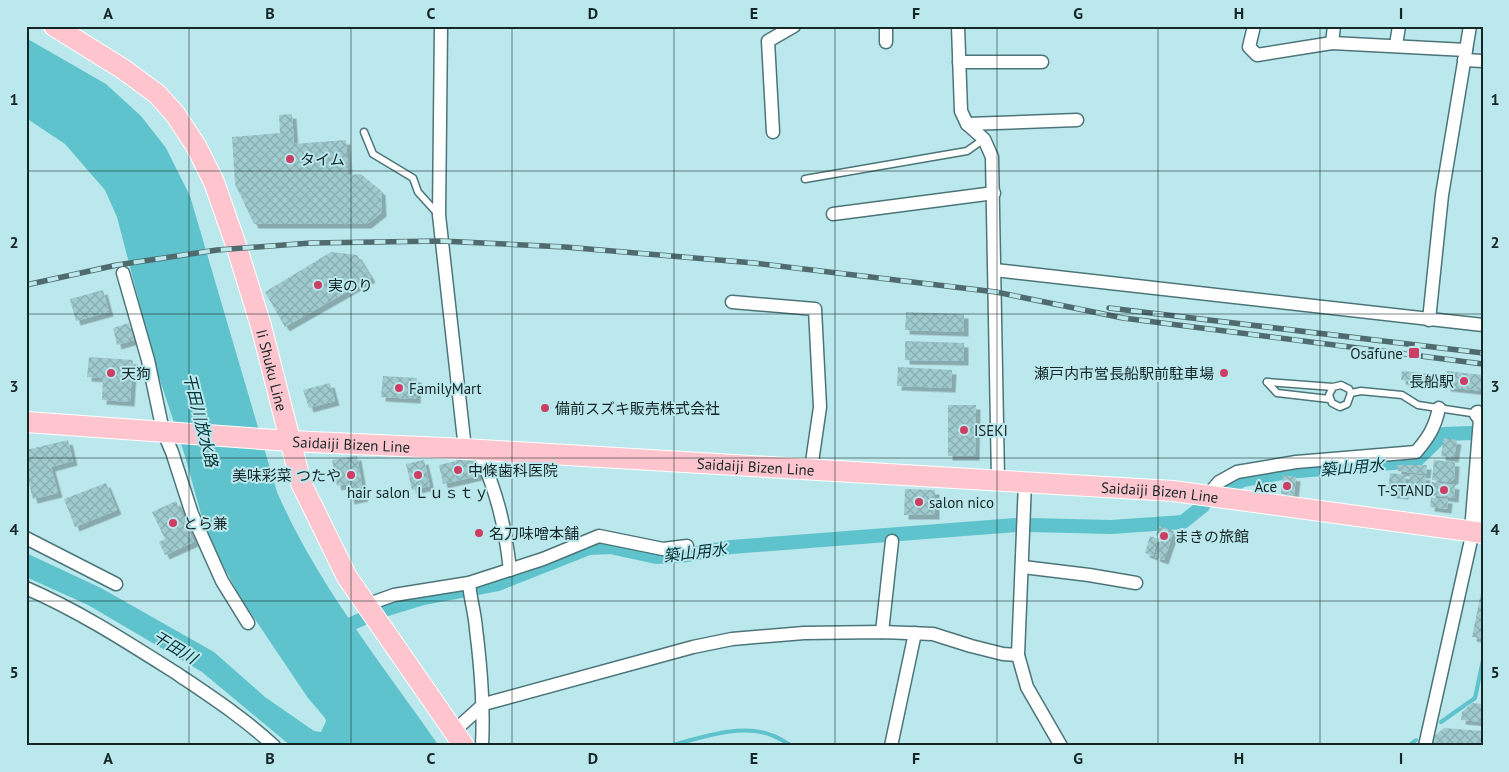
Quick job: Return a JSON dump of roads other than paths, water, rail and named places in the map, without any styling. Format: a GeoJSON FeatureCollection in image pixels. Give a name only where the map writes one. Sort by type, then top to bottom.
{"type":"FeatureCollection","features":[{"type":"Feature","properties":{"kind":"main road","name":"Ii Shuku Line"},"geometry":{"type":"LineString","coordinates":[[54,26],[123,69],[157,94],[174,114],[196,146],[214,182],[237,248],[261,326],[301,483],[347,577],[459,739]]}},
{"type":"Feature","properties":{"kind":"main road","name":"Saidaiji Bizen Line"},"geometry":{"type":"LineString","coordinates":[[26,422],[290,441],[1173,491],[1478,532]]}},
{"type":"Feature","properties":{"kind":"street"},"geometry":{"type":"LineString","coordinates":[[441,26],[438,215],[472,450],[488,472],[505,523],[510,570]]}},
{"type":"Feature","properties":{"kind":"street"},"geometry":{"type":"LineString","coordinates":[[773,132],[768,41],[794,26]]}},
{"type":"Feature","properties":{"kind":"street"},"geometry":{"type":"LineString","coordinates":[[886,26],[886,42]]}},
{"type":"Feature","properties":{"kind":"street"},"geometry":{"type":"LineString","coordinates":[[958,26],[961,111],[967,124],[984,139],[992,157],[998,480]]}},
{"type":"Feature","properties":{"kind":"street"},"geometry":{"type":"LineString","coordinates":[[1254,26],[1249,47],[1256,55],[1332,43],[1396,45],[1465,55],[1483,61]]}},
{"type":"Feature","properties":{"kind":"street"},"geometry":{"type":"LineString","coordinates":[[1332,43],[1334,26]]}},
{"type":"Feature","properties":{"kind":"street"},"geometry":{"type":"LineString","coordinates":[[1396,45],[1399,26]]}},
{"type":"Feature","properties":{"kind":"street"},"geometry":{"type":"LineString","coordinates":[[1429,320],[1442,195],[1470,26]]}},
{"type":"Feature","properties":{"kind":"street"},"geometry":{"type":"LineString","coordinates":[[959,62],[1042,62]]}},
{"type":"Feature","properties":{"kind":"street"},"geometry":{"type":"LineString","coordinates":[[967,124],[1077,120]]}},
{"type":"Feature","properties":{"kind":"street"},"geometry":{"type":"LineString","coordinates":[[833,214],[994,193]]}},
{"type":"Feature","properties":{"kind":"street"},"geometry":{"type":"LineString","coordinates":[[995,270],[1483,325]]}},
{"type":"Feature","properties":{"kind":"street"},"geometry":{"type":"LineString","coordinates":[[123,273],[167,432],[205,547],[248,623]]}},
{"type":"Feature","properties":{"kind":"street"},"geometry":{"type":"LineString","coordinates":[[732,302],[815,308],[820,407],[811,469]]}},
{"type":"Feature","properties":{"kind":"street"},"geometry":{"type":"LineString","coordinates":[[1208,495],[1219,482],[1238,472],[1296,462],[1416,452],[1429,437],[1435,425],[1438,408]]}},
{"type":"Feature","properties":{"kind":"street"},"geometry":{"type":"LineString","coordinates":[[1425,746],[1478,532],[1482,419],[1480,414]]}},
{"type":"Feature","properties":{"kind":"street"},"geometry":{"type":"LineString","coordinates":[[1025,482],[1018,655],[1027,687],[1061,746]]}},
{"type":"Feature","properties":{"kind":"street"},"geometry":{"type":"LineString","coordinates":[[366,605],[394,595],[470,589],[510,570],[599,536],[663,549],[687,546]]}},
{"type":"Feature","properties":{"kind":"street"},"geometry":{"type":"LineString","coordinates":[[26,538],[116,584]]}},
{"type":"Feature","properties":{"kind":"street"},"geometry":{"type":"LineString","coordinates":[[882,632],[892,541]]}},
{"type":"Feature","properties":{"kind":"street"},"geometry":{"type":"LineString","coordinates":[[1023,567],[1136,583]]}},
{"type":"Feature","properties":{"kind":"street"},"geometry":{"type":"LineString","coordinates":[[26,588],[60,603],[137,648],[247,721],[274,746]]}},
{"type":"Feature","properties":{"kind":"street"},"geometry":{"type":"LineString","coordinates":[[470,589],[476,628],[480,684],[484,704],[482,746]]}},
{"type":"Feature","properties":{"kind":"street"},"geometry":{"type":"LineString","coordinates":[[459,739],[484,704],[692,647],[732,639],[804,634],[915,633],[932,634],[987,650],[1018,655]]}},
{"type":"Feature","properties":{"kind":"street"},"geometry":{"type":"LineString","coordinates":[[891,746],[915,633]]}},
{"type":"Feature","properties":{"kind":"lane"},"geometry":{"type":"LineString","coordinates":[[364,132],[373,154],[413,178],[418,192],[438,215]]}},
{"type":"Feature","properties":{"kind":"lane"},"geometry":{"type":"LineString","coordinates":[[804,178],[967,151],[984,139]]}},
{"type":"Feature","properties":{"kind":"lane"},"geometry":{"type":"LineString","coordinates":[[1267,382],[1333,387],[1341,384],[1349,389],[1351,393],[1350,401],[1344,406],[1336,406],[1329,399],[1277,393],[1267,382]]}},
{"type":"Feature","properties":{"kind":"lane"},"geometry":{"type":"LineString","coordinates":[[1329,399],[1333,387]]}},
{"type":"Feature","properties":{"kind":"lane"},"geometry":{"type":"LineString","coordinates":[[1351,393],[1361,391],[1402,395],[1418,405],[1480,414]]}},
{"type":"Feature","properties":{"kind":"water"},"geometry":{"type":"Polygon","coordinates":[[[26,38],[106,84],[141,116],[166,148],[190,196],[277,492],[311,559],[331,591],[373,654],[439,746],[291,746],[202,672],[88,605],[26,577],[26,553],[101,588],[214,652],[265,697],[314,731],[321,732],[326,721],[325,718],[308,698],[240,597],[220,560],[202,518],[185,456],[157,371],[117,217],[105,190],[65,144],[26,118],[26,38]]]}},
{"type":"Feature","properties":{"kind":"waterway","name":"築山用水"},"geometry":{"type":"LineString","coordinates":[[1223,490],[1243,480],[1287,472],[1416,461],[1444,434],[1472,433]]}},
{"type":"Feature","properties":{"kind":"waterway","name":"築山用水"},"geometry":{"type":"LineString","coordinates":[[1030,525],[1111,527],[1183,522],[1203,506]]}},
{"type":"Feature","properties":{"kind":"waterway","name":"築山用水"},"geometry":{"type":"LineString","coordinates":[[384,610],[423,598],[498,584],[589,548],[610,547],[656,557],[681,556],[731,547],[1016,525]]}},
{"type":"Feature","properties":{"kind":"waterway","name":"築山用水"},"geometry":{"type":"LineString","coordinates":[[351,624],[362,619]]}},
{"type":"Feature","properties":{"kind":"waterway"},"geometry":{"type":"LineString","coordinates":[[1441,722],[1475,698],[1483,660]]}},
{"type":"Feature","properties":{"kind":"waterway"},"geometry":{"type":"LineString","coordinates":[[669,746],[733,731],[759,732],[779,738],[792,746]]}},
{"type":"Feature","properties":{"kind":"waterway"},"geometry":{"type":"LineString","coordinates":[[1408,746],[1416,740]]}},
{"type":"Feature","properties":{"kind":"railway"},"geometry":{"type":"LineString","coordinates":[[26,285],[117,265],[217,250],[311,243],[441,241],[565,247],[754,263],[996,292],[1123,318],[1483,364]]}},
{"type":"Feature","properties":{"kind":"railway"},"geometry":{"type":"LineString","coordinates":[[1109,308],[1483,353]]}},
{"type":"Feature","properties":{"kind":"place","name":"タイム"},"geometry":{"type":"Point","coordinates":[290,159]}},
{"type":"Feature","properties":{"kind":"place","name":"実のり"},"geometry":{"type":"Point","coordinates":[318,285]}},
{"type":"Feature","properties":{"kind":"place","name":"Osafune"},"geometry":{"type":"Point","coordinates":[1414,353]}},
{"type":"Feature","properties":{"kind":"place","name":"天狗"},"geometry":{"type":"Point","coordinates":[111,373]}},
{"type":"Feature","properties":{"kind":"place","name":"瀬戸内市営長船駅前駐車場"},"geometry":{"type":"Point","coordinates":[1224,373]}},
{"type":"Feature","properties":{"kind":"place","name":"長船駅"},"geometry":{"type":"Point","coordinates":[1464,381]}},
{"type":"Feature","properties":{"kind":"place","name":"FamilyMart"},"geometry":{"type":"Point","coordinates":[399,388]}},
{"type":"Feature","properties":{"kind":"place","name":"備前スズキ販売株式会社"},"geometry":{"type":"Point","coordinates":[545,408]}},
{"type":"Feature","properties":{"kind":"place","name":"ISEKI"},"geometry":{"type":"Point","coordinates":[964,430]}},
{"type":"Feature","properties":{"kind":"place","name":"中條歯科医院"},"geometry":{"type":"Point","coordinates":[458,470]}},
{"type":"Feature","properties":{"kind":"place","name":"美味彩菜 つたや"},"geometry":{"type":"Point","coordinates":[351,475]}},
{"type":"Feature","properties":{"kind":"place","name":"hair salon Ｌｕｓｔｙ"},"geometry":{"type":"Point","coordinates":[418,475]}},
{"type":"Feature","properties":{"kind":"place","name":"Ace"},"geometry":{"type":"Point","coordinates":[1287,486]}},
{"type":"Feature","properties":{"kind":"place","name":"T-STAND"},"geometry":{"type":"Point","coordinates":[1444,490]}},
{"type":"Feature","properties":{"kind":"place","name":"salon nico"},"geometry":{"type":"Point","coordinates":[919,502]}},
{"type":"Feature","properties":{"kind":"place","name":"とら兼"},"geometry":{"type":"Point","coordinates":[173,523]}},
{"type":"Feature","properties":{"kind":"place","name":"名刀味噌本舗"},"geometry":{"type":"Point","coordinates":[479,533]}},
{"type":"Feature","properties":{"kind":"place","name":"まきの旅館"},"geometry":{"type":"Point","coordinates":[1164,536]}},
{"type":"Feature","properties":{"kind":"water label","name":"干田川放水路"},"geometry":{"type":"Point","coordinates":[201,420]}},
{"type":"Feature","properties":{"kind":"water label","name":"干田川"},"geometry":{"type":"Point","coordinates":[175,647]}}]}
